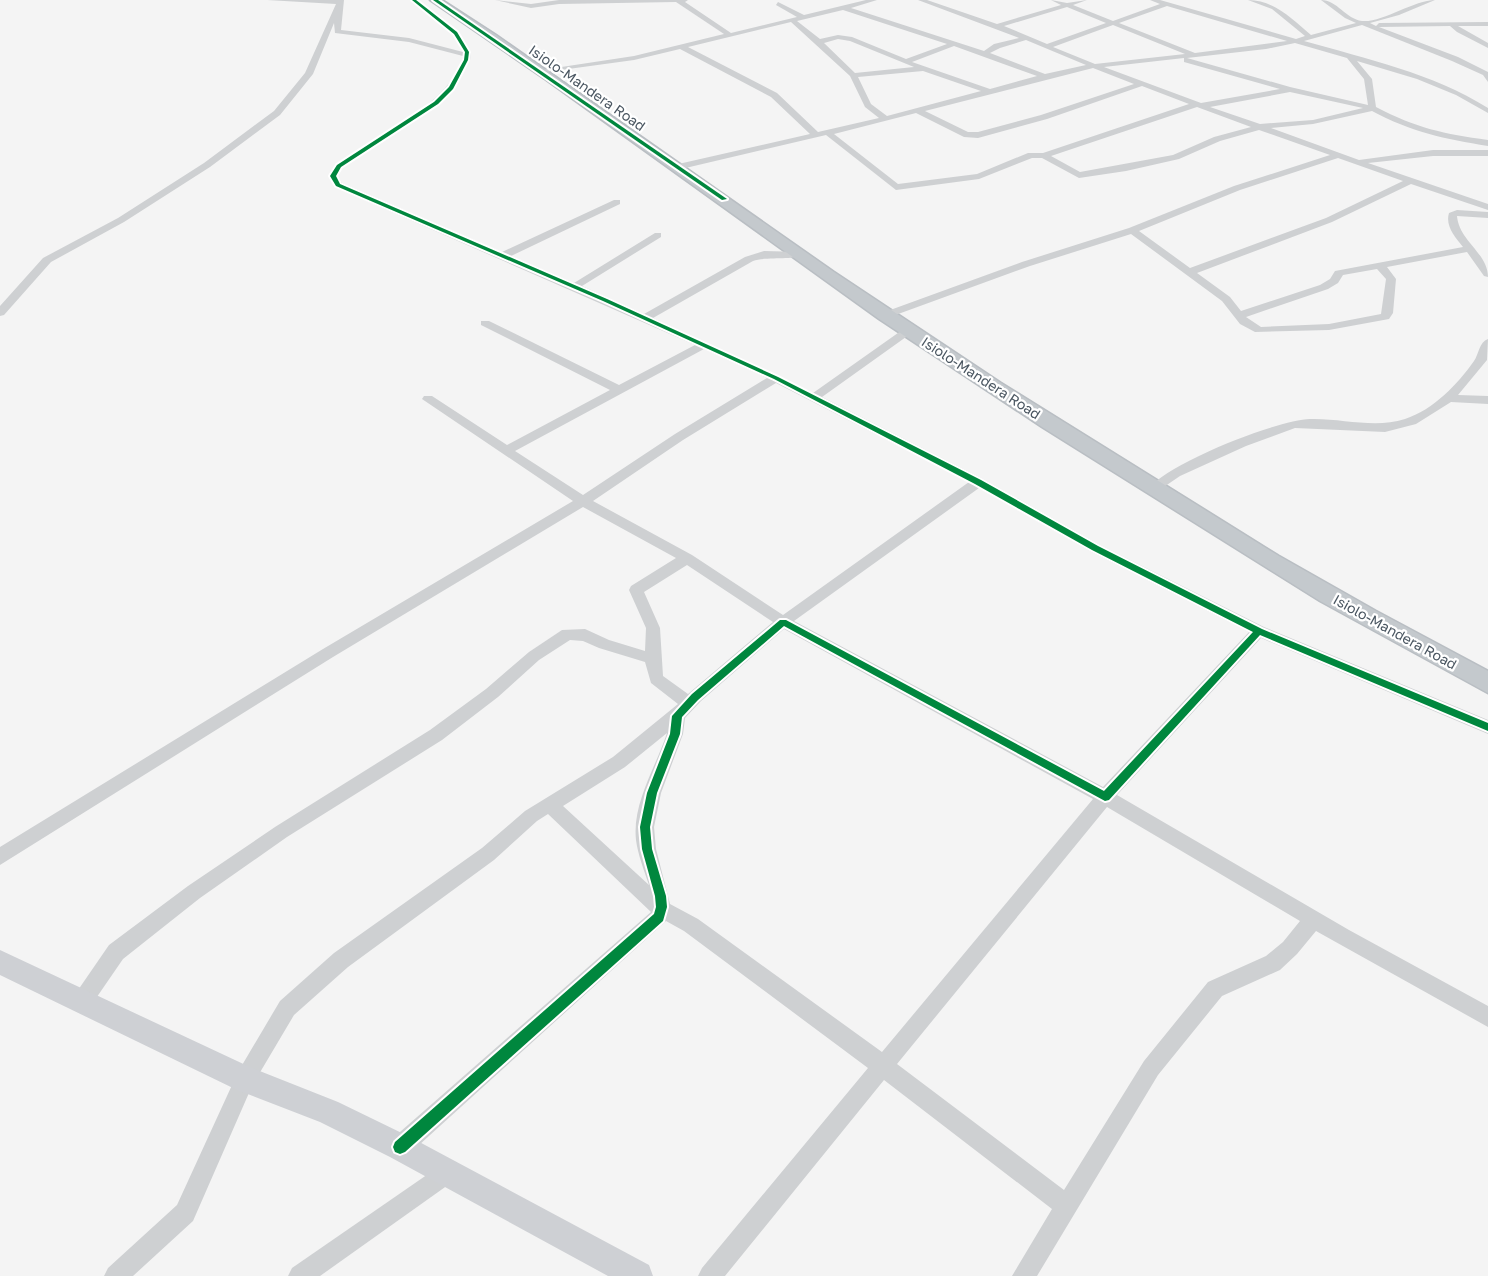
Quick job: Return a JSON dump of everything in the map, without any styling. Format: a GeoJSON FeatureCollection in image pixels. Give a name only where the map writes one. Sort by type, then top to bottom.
{"type":"FeatureCollection","features":[{"type":"Feature","properties":{"kind":"highway","name":"Isiolo-Mandera Road"},"geometry":{"type":"LineString","coordinates":[[435,0],[886,315],[1036,414],[1335,600],[1488,683]]}},
{"type":"Feature","properties":{"kind":"main road"},"geometry":{"type":"LineString","coordinates":[[0,962],[245,1079],[328,1112],[400,1147],[638,1276]]}},
{"type":"Feature","properties":{"kind":"street"},"geometry":{"type":"LineString","coordinates":[[270,0],[341,1]]}},
{"type":"Feature","properties":{"kind":"street"},"geometry":{"type":"LineString","coordinates":[[414,0],[452,29],[466,49],[467,55],[445,96],[423,114],[344,162],[333,176],[339,185],[357,195],[644,318],[776,378],[978,482],[1095,548],[1259,631],[1488,727]]}},
{"type":"Feature","properties":{"kind":"street"},"geometry":{"type":"LineString","coordinates":[[498,0],[531,6],[559,2],[685,0]]}},
{"type":"Feature","properties":{"kind":"street"},"geometry":{"type":"LineString","coordinates":[[679,0],[728,34]]}},
{"type":"Feature","properties":{"kind":"street"},"geometry":{"type":"LineString","coordinates":[[539,71],[620,60],[791,20],[841,4],[852,5],[874,0]]}},
{"type":"Feature","properties":{"kind":"street"},"geometry":{"type":"LineString","coordinates":[[926,1],[947,0]]}},
{"type":"Feature","properties":{"kind":"street"},"geometry":{"type":"LineString","coordinates":[[1054,0],[1195,55]]}},
{"type":"Feature","properties":{"kind":"street"},"geometry":{"type":"LineString","coordinates":[[997,26],[1084,0]]}},
{"type":"Feature","properties":{"kind":"street"},"geometry":{"type":"LineString","coordinates":[[1154,0],[1439,84],[1488,111]]}},
{"type":"Feature","properties":{"kind":"street"},"geometry":{"type":"LineString","coordinates":[[1253,0],[1274,8],[1310,37]]}},
{"type":"Feature","properties":{"kind":"street"},"geometry":{"type":"LineString","coordinates":[[1324,0],[1338,12],[1455,59],[1487,76]]}},
{"type":"Feature","properties":{"kind":"street"},"geometry":{"type":"LineString","coordinates":[[677,167],[886,119],[1043,76],[1094,66],[1178,58],[1296,41],[1367,25],[1417,8],[1432,0]]}},
{"type":"Feature","properties":{"kind":"street"},"geometry":{"type":"LineString","coordinates":[[341,1],[337,32],[409,40],[467,55]]}},
{"type":"Feature","properties":{"kind":"street"},"geometry":{"type":"LineString","coordinates":[[0,313],[47,260],[121,220],[207,165],[277,113],[309,74],[341,1]]}},
{"type":"Feature","properties":{"kind":"street"},"geometry":{"type":"LineString","coordinates":[[926,1],[997,26],[1141,84],[1488,208]]}},
{"type":"Feature","properties":{"kind":"street"},"geometry":{"type":"LineString","coordinates":[[778,4],[801,16]]}},
{"type":"Feature","properties":{"kind":"street"},"geometry":{"type":"LineString","coordinates":[[841,4],[1043,76]]}},
{"type":"Feature","properties":{"kind":"street"},"geometry":{"type":"LineString","coordinates":[[1048,46],[1166,4]]}},
{"type":"Feature","properties":{"kind":"street"},"geometry":{"type":"LineString","coordinates":[[791,20],[819,42],[853,75],[868,105],[886,119]]}},
{"type":"Feature","properties":{"kind":"street"},"geometry":{"type":"LineString","coordinates":[[1367,25],[1488,24]]}},
{"type":"Feature","properties":{"kind":"street"},"geometry":{"type":"LineString","coordinates":[[1452,25],[1488,46]]}},
{"type":"Feature","properties":{"kind":"street"},"geometry":{"type":"LineString","coordinates":[[819,42],[848,38],[924,69],[989,91]]}},
{"type":"Feature","properties":{"kind":"street"},"geometry":{"type":"LineString","coordinates":[[983,54],[997,46],[1026,38]]}},
{"type":"Feature","properties":{"kind":"street"},"geometry":{"type":"LineString","coordinates":[[907,61],[952,44]]}},
{"type":"Feature","properties":{"kind":"street"},"geometry":{"type":"LineString","coordinates":[[680,46],[774,95],[816,135]]}},
{"type":"Feature","properties":{"kind":"street"},"geometry":{"type":"LineString","coordinates":[[1350,57],[1368,79],[1372,108]]}},
{"type":"Feature","properties":{"kind":"street"},"geometry":{"type":"LineString","coordinates":[[1178,58],[1288,89],[1372,108],[1400,123],[1429,134],[1488,143]]}},
{"type":"Feature","properties":{"kind":"street"},"geometry":{"type":"LineString","coordinates":[[853,75],[924,69]]}},
{"type":"Feature","properties":{"kind":"street"},"geometry":{"type":"LineString","coordinates":[[917,110],[967,135],[978,135],[1044,117],[1141,84]]}},
{"type":"Feature","properties":{"kind":"street"},"geometry":{"type":"LineString","coordinates":[[827,132],[897,187],[964,179],[990,173],[1031,155],[1044,156],[1199,105],[1258,98],[1288,89]]}},
{"type":"Feature","properties":{"kind":"street"},"geometry":{"type":"LineString","coordinates":[[1044,156],[1073,173],[1082,175],[1164,160],[1216,139],[1260,127],[1313,122],[1372,108]]}},
{"type":"Feature","properties":{"kind":"street"},"geometry":{"type":"LineString","coordinates":[[1358,162],[1433,153],[1488,153]]}},
{"type":"Feature","properties":{"kind":"street"},"geometry":{"type":"LineString","coordinates":[[886,315],[1026,264],[1132,230],[1237,188],[1339,155]]}},
{"type":"Feature","properties":{"kind":"street"},"geometry":{"type":"LineString","coordinates":[[1189,272],[1338,217],[1410,181]]}},
{"type":"Feature","properties":{"kind":"street"},"geometry":{"type":"LineString","coordinates":[[502,256],[616,202]]}},
{"type":"Feature","properties":{"kind":"street"},"geometry":{"type":"LineString","coordinates":[[1488,208],[1452,215],[1452,222],[1460,237],[1488,274]]}},
{"type":"Feature","properties":{"kind":"street"},"geometry":{"type":"LineString","coordinates":[[1132,230],[1226,299],[1238,316],[1249,326],[1266,331],[1329,327],[1385,317],[1388,313],[1391,279],[1381,267]]}},
{"type":"Feature","properties":{"kind":"street"},"geometry":{"type":"LineString","coordinates":[[573,287],[658,235]]}},
{"type":"Feature","properties":{"kind":"street"},"geometry":{"type":"LineString","coordinates":[[1238,316],[1324,287],[1334,281],[1339,273],[1470,249]]}},
{"type":"Feature","properties":{"kind":"street"},"geometry":{"type":"LineString","coordinates":[[644,318],[749,259],[764,254],[799,254]]}},
{"type":"Feature","properties":{"kind":"street"},"geometry":{"type":"LineString","coordinates":[[485,323],[619,390]]}},
{"type":"Feature","properties":{"kind":"street"},"geometry":{"type":"LineString","coordinates":[[815,398],[909,330]]}},
{"type":"Feature","properties":{"kind":"street"},"geometry":{"type":"LineString","coordinates":[[1155,489],[1175,473],[1242,443],[1293,424],[1313,423],[1376,428],[1393,427],[1412,421],[1449,398],[1481,360],[1488,342]]}},
{"type":"Feature","properties":{"kind":"street"},"geometry":{"type":"LineString","coordinates":[[505,451],[703,345]]}},
{"type":"Feature","properties":{"kind":"street"},"geometry":{"type":"LineString","coordinates":[[0,857],[328,653],[583,501],[669,442],[776,378]]}},
{"type":"Feature","properties":{"kind":"street"},"geometry":{"type":"LineString","coordinates":[[1449,398],[1488,400]]}},
{"type":"Feature","properties":{"kind":"street"},"geometry":{"type":"LineString","coordinates":[[428,399],[583,501],[687,558],[783,622],[1105,797],[1488,1017]]}},
{"type":"Feature","properties":{"kind":"street"},"geometry":{"type":"LineString","coordinates":[[116,1276],[185,1213],[245,1079],[287,1008],[308,988],[402,915],[488,854],[531,816],[619,762],[683,710],[783,622],[978,482]]}},
{"type":"Feature","properties":{"kind":"street"},"geometry":{"type":"LineString","coordinates":[[683,710],[656,679],[653,667],[652,628],[636,590],[687,558]]}},
{"type":"Feature","properties":{"kind":"street"},"geometry":{"type":"LineString","coordinates":[[710,1276],[1105,797],[1259,631]]}},
{"type":"Feature","properties":{"kind":"street"},"geometry":{"type":"LineString","coordinates":[[83,1000],[116,952],[194,892],[281,832],[436,735],[492,693],[534,657],[567,634],[585,635],[604,644],[654,659]]}},
{"type":"Feature","properties":{"kind":"street"},"geometry":{"type":"LineString","coordinates":[[400,1147],[659,917],[662,909],[644,828],[660,773],[677,733],[683,710]]}},
{"type":"Feature","properties":{"kind":"street"},"geometry":{"type":"LineString","coordinates":[[549,804],[662,909],[691,925],[883,1066],[1066,1206]]}},
{"type":"Feature","properties":{"kind":"street"},"geometry":{"type":"LineString","coordinates":[[1024,1276],[1151,1068],[1215,989],[1273,963],[1290,948],[1314,919]]}},
{"type":"Feature","properties":{"kind":"street"},"geometry":{"type":"LineString","coordinates":[[300,1276],[447,1172]]}},
{"type":"Feature","properties":{"kind":"cycle path"},"geometry":{"type":"LineString","coordinates":[[414,0],[456,33],[467,52],[466,60],[451,88],[436,103],[339,166],[333,176],[338,185],[605,300],[776,378],[978,482],[1095,548],[1259,631],[1488,727]]}},
{"type":"Feature","properties":{"kind":"cycle path"},"geometry":{"type":"LineString","coordinates":[[435,0],[724,199]]}},
{"type":"Feature","properties":{"kind":"cycle path"},"geometry":{"type":"LineString","coordinates":[[400,1147],[659,917],[660,896],[647,849],[645,827],[652,793],[675,734],[677,716],[695,697],[783,622],[1105,797],[1259,631]]}}]}
